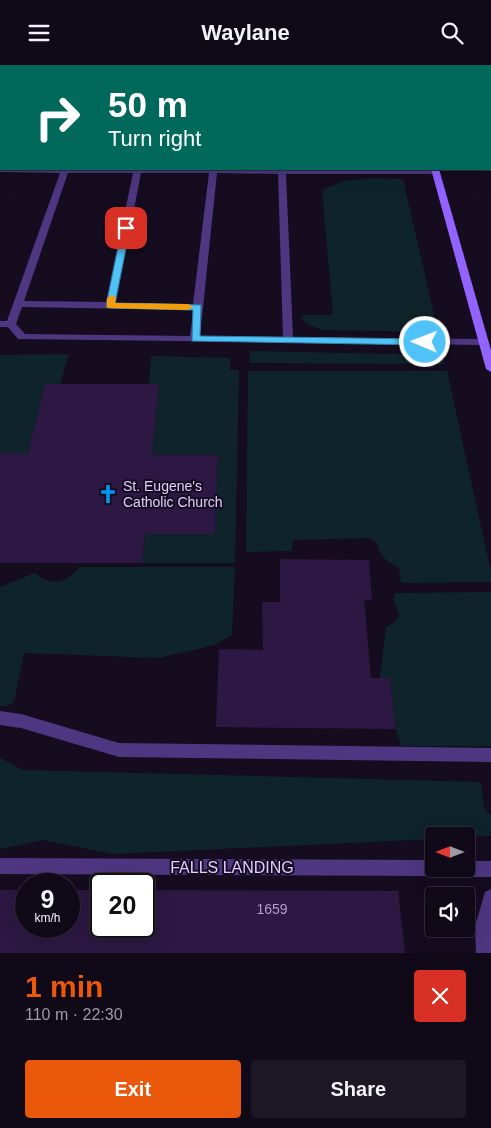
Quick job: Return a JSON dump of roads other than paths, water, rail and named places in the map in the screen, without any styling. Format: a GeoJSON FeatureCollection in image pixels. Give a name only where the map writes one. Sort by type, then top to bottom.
{"type":"FeatureCollection","features":[{"type":"Feature","properties":{"kind":"street"},"geometry":{"type":"LineString","coordinates":[[435,170],[491,369]]}},
{"type":"Feature","properties":{"kind":"lane"},"geometry":{"type":"LineString","coordinates":[[0,170],[435,170]]}},
{"type":"Feature","properties":{"kind":"lane"},"geometry":{"type":"LineString","coordinates":[[12,324],[65,170]]}},
{"type":"Feature","properties":{"kind":"lane"},"geometry":{"type":"LineString","coordinates":[[110,306],[138,170]]}},
{"type":"Feature","properties":{"kind":"lane"},"geometry":{"type":"LineString","coordinates":[[195,339],[213,171]]}},
{"type":"Feature","properties":{"kind":"lane"},"geometry":{"type":"LineString","coordinates":[[282,171],[288,340]]}},
{"type":"Feature","properties":{"kind":"lane"},"geometry":{"type":"LineString","coordinates":[[19,304],[198,307]]}},
{"type":"Feature","properties":{"kind":"lane"},"geometry":{"type":"LineString","coordinates":[[0,324],[12,324]]}},
{"type":"Feature","properties":{"kind":"lane"},"geometry":{"type":"LineString","coordinates":[[12,324],[22,337],[483,343]]}},
{"type":"Feature","properties":{"kind":"lane"},"geometry":{"type":"LineString","coordinates":[[0,718],[21,721],[119,750],[491,755]]}},
{"type":"Feature","properties":{"kind":"lane","name":"FALLS LANDING"},"geometry":{"type":"LineString","coordinates":[[0,866],[425,868]]}},
{"type":"Feature","properties":{"kind":"lane"},"geometry":{"type":"LineString","coordinates":[[475,869],[491,869]]}},
{"type":"Feature","properties":{"kind":"lane"},"geometry":{"type":"LineString","coordinates":[[485,953],[484,926],[491,898]]}},
{"type":"Feature","properties":{"kind":"place","name":"St. Eugene's Catholic Church"},"geometry":{"type":"Point","coordinates":[108,494]}}]}
